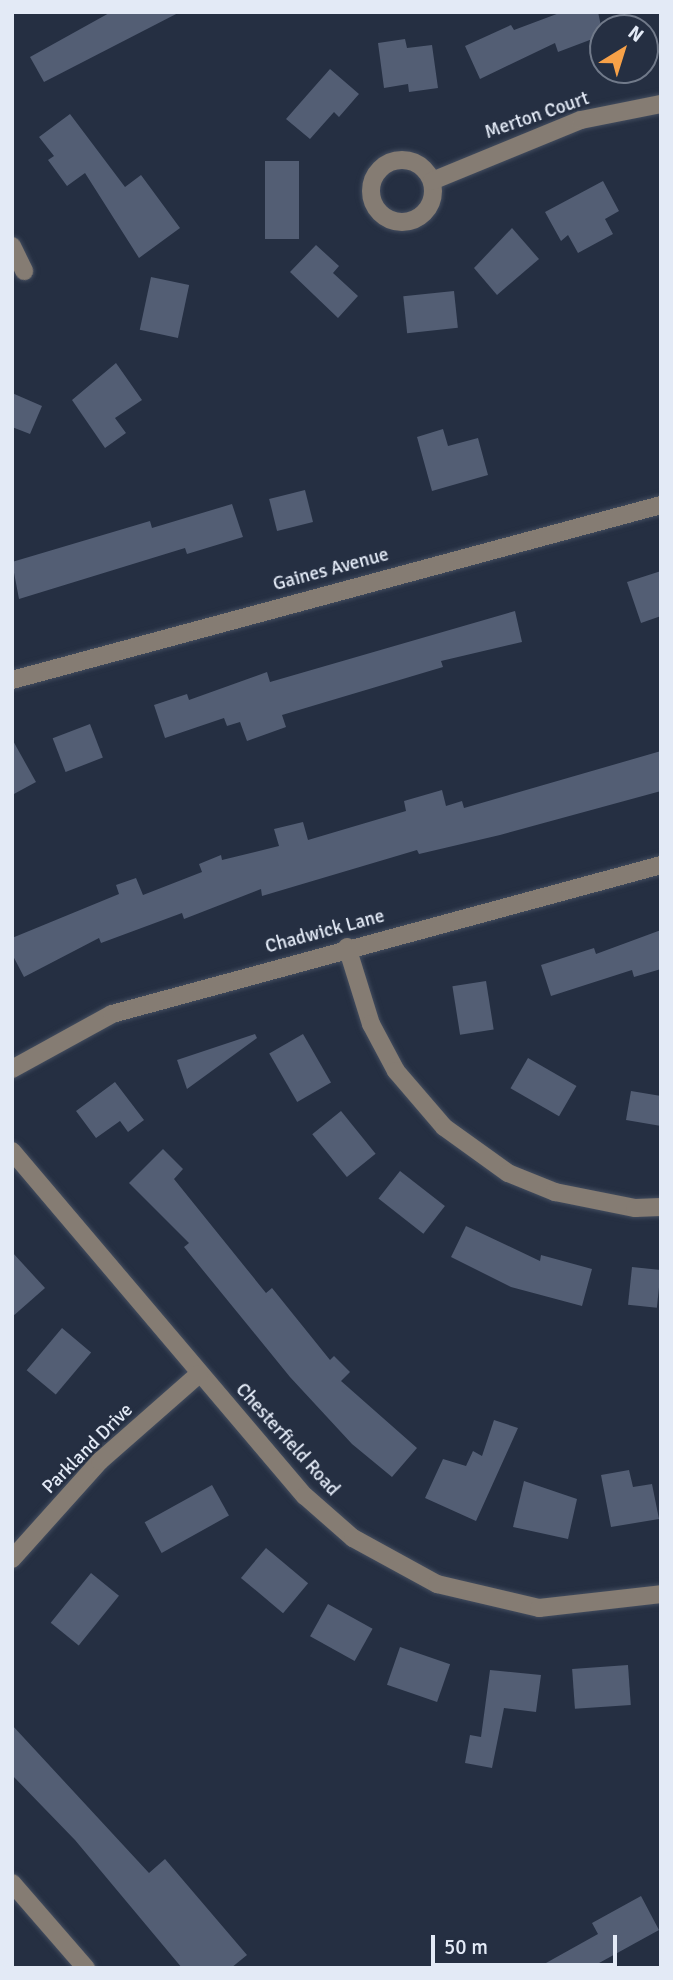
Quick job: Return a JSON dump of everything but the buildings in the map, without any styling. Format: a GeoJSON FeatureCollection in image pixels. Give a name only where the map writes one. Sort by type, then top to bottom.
{"type":"FeatureCollection","features":[{"type":"Feature","properties":{"kind":"street","name":"Merton Court"},"geometry":{"type":"LineString","coordinates":[[432,181],[581,120],[661,104]]}},
{"type":"Feature","properties":{"kind":"street"},"geometry":{"type":"LineString","coordinates":[[12,246],[24,271]]}},
{"type":"Feature","properties":{"kind":"street","name":"Gaines Avenue"},"geometry":{"type":"LineString","coordinates":[[12,680],[661,505]]}},
{"type":"Feature","properties":{"kind":"street","name":"Chadwick Lane"},"geometry":{"type":"LineString","coordinates":[[12,1069],[112,1014],[347,947],[661,865]]}},
{"type":"Feature","properties":{"kind":"street"},"geometry":{"type":"LineString","coordinates":[[347,947],[371,1024],[396,1071],[444,1127],[508,1173],[555,1192],[635,1208],[661,1206]]}},
{"type":"Feature","properties":{"kind":"street","name":"Chesterfield Road"},"geometry":{"type":"LineString","coordinates":[[12,1151],[305,1496],[353,1538],[438,1584],[539,1608],[661,1594]]}},
{"type":"Feature","properties":{"kind":"street","name":"Parkland Drive"},"geometry":{"type":"LineString","coordinates":[[12,1559],[100,1461],[199,1374]]}},
{"type":"Feature","properties":{"kind":"street"},"geometry":{"type":"LineString","coordinates":[[12,1883],[86,1968]]}}]}
